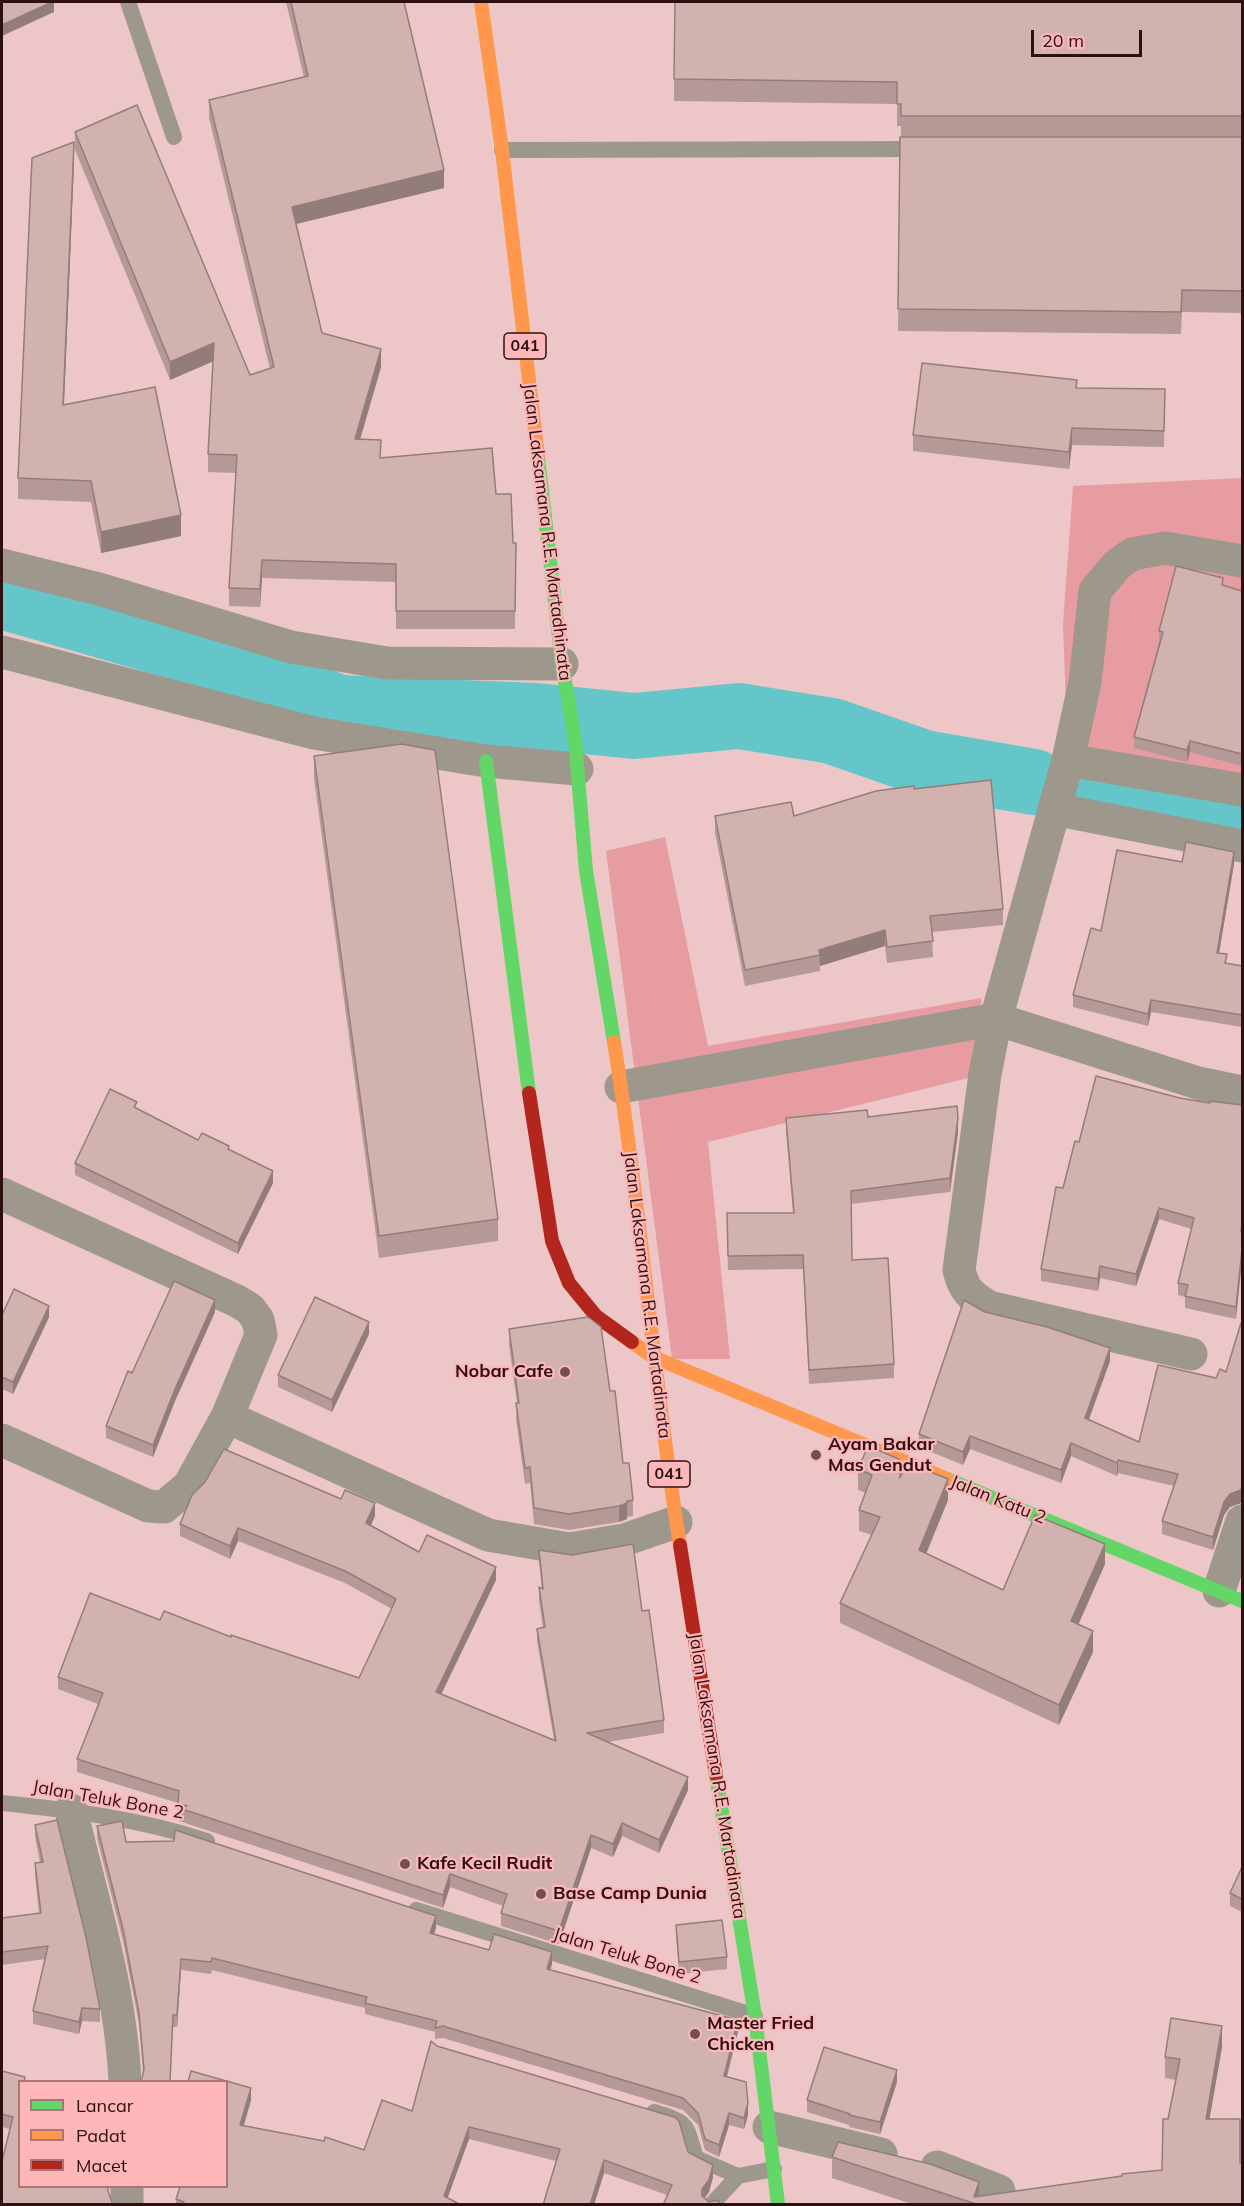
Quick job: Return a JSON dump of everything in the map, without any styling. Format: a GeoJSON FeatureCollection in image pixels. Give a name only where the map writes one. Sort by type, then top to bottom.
{"type":"FeatureCollection","features":[{"type":"Feature","properties":{"kind":"main road","name":"Jalan Laksamana R.E. Martadhinata"},"geometry":{"type":"LineString","coordinates":[[481,2],[502,150],[564,678],[576,755]]}},
{"type":"Feature","properties":{"kind":"main road","name":"Jalan Laksamana R.E. Martadinata"},"geometry":{"type":"LineString","coordinates":[[576,755],[586,871],[621,1087],[653,1357],[676,1522],[755,2016],[778,2205]]}},
{"type":"Feature","properties":{"kind":"main road","name":"Jalan Katu 2"},"geometry":{"type":"LineString","coordinates":[[486,761],[521,1044],[552,1241],[569,1283],[596,1316],[653,1357],[1231,1596]]}},
{"type":"Feature","properties":{"kind":"street"},"geometry":{"type":"LineString","coordinates":[[1191,1354],[989,1307],[974,1298],[963,1286],[959,1270],[985,1074],[996,1019],[1068,760],[1085,682],[1095,591],[1117,565],[1132,554],[1165,548],[1242,561]]}},
{"type":"Feature","properties":{"kind":"street"},"geometry":{"type":"LineString","coordinates":[[2,565],[99,589],[302,649],[387,663],[564,678]]}},
{"type":"Feature","properties":{"kind":"street"},"geometry":{"type":"LineString","coordinates":[[2,652],[314,733],[486,761],[576,755]]}},
{"type":"Feature","properties":{"kind":"street"},"geometry":{"type":"LineString","coordinates":[[1068,760],[1242,790]]}},
{"type":"Feature","properties":{"kind":"street"},"geometry":{"type":"LineString","coordinates":[[1054,809],[1242,846]]}},
{"type":"Feature","properties":{"kind":"street"},"geometry":{"type":"LineString","coordinates":[[621,1087],[996,1019],[1198,1083],[1242,1092]]}},
{"type":"Feature","properties":{"kind":"street"},"geometry":{"type":"LineString","coordinates":[[2,1194],[237,1301],[250,1309],[258,1320],[261,1335],[227,1417],[189,1486],[164,1507],[148,1506],[2,1440]]}},
{"type":"Feature","properties":{"kind":"street"},"geometry":{"type":"LineString","coordinates":[[227,1417],[488,1535],[569,1549],[624,1540],[676,1522]]}},
{"type":"Feature","properties":{"kind":"street"},"geometry":{"type":"LineString","coordinates":[[1231,1596],[1242,1521]]}},
{"type":"Feature","properties":{"kind":"street"},"geometry":{"type":"LineString","coordinates":[[71,1810],[105,1951],[121,2034],[125,2080]]}},
{"type":"Feature","properties":{"kind":"street"},"geometry":{"type":"LineString","coordinates":[[769,2127],[936,2167],[999,2191]]}},
{"type":"Feature","properties":{"kind":"street"},"geometry":{"type":"LineString","coordinates":[[127,2188],[127,2205]]}},
{"type":"Feature","properties":{"kind":"lane"},"geometry":{"type":"LineString","coordinates":[[128,2],[174,137]]}},
{"type":"Feature","properties":{"kind":"lane"},"geometry":{"type":"LineString","coordinates":[[502,150],[932,149]]}},
{"type":"Feature","properties":{"kind":"lane","name":"Jalan Teluk Bone 2"},"geometry":{"type":"LineString","coordinates":[[2,1803],[71,1810],[173,1830],[218,1844]]}},
{"type":"Feature","properties":{"kind":"lane","name":"Jalan Teluk Bone 2"},"geometry":{"type":"LineString","coordinates":[[405,1907],[755,2016]]}},
{"type":"Feature","properties":{"kind":"lane"},"geometry":{"type":"LineString","coordinates":[[634,2106],[680,2120],[688,2128],[696,2158],[738,2176],[774,2169]]}},
{"type":"Feature","properties":{"kind":"lane"},"geometry":{"type":"LineString","coordinates":[[712,2205],[738,2176]]}},
{"type":"Feature","properties":{"kind":"shaded area"},"geometry":{"type":"Polygon","coordinates":[[[1242,478],[1242,790],[1068,760],[1063,624],[1073,486],[1242,478]]]}},
{"type":"Feature","properties":{"kind":"shaded area"},"geometry":{"type":"Polygon","coordinates":[[[665,837],[708,1046],[981,998],[985,1074],[708,1142],[730,1359],[672,1359],[606,851],[665,837]]]}},
{"type":"Feature","properties":{"kind":"building"},"geometry":{"type":"Polygon","coordinates":[[[2,2],[52,2],[2,25],[2,2]]]}},
{"type":"Feature","properties":{"kind":"building"},"geometry":{"type":"Polygon","coordinates":[[[291,2],[404,2],[444,170],[292,207],[322,333],[381,349],[355,439],[381,440],[380,458],[492,448],[496,494],[511,494],[513,543],[516,543],[515,611],[396,611],[396,564],[262,560],[260,589],[229,588],[237,455],[208,454],[214,343],[170,362],[75,132],[137,105],[250,375],[274,367],[209,100],[308,76],[291,2]]]}},
{"type":"Feature","properties":{"kind":"building"},"geometry":{"type":"Polygon","coordinates":[[[675,2],[1242,2],[1242,116],[901,116],[901,104],[897,104],[897,82],[674,79],[675,2]]]}},
{"type":"Feature","properties":{"kind":"building"},"geometry":{"type":"Polygon","coordinates":[[[900,137],[1242,137],[1242,291],[1182,290],[1181,312],[898,309],[900,137]]]}},
{"type":"Feature","properties":{"kind":"building"},"geometry":{"type":"Polygon","coordinates":[[[74,142],[63,405],[155,387],[181,515],[101,532],[91,481],[18,478],[32,158],[74,142]]]}},
{"type":"Feature","properties":{"kind":"building"},"geometry":{"type":"Polygon","coordinates":[[[922,363],[1077,380],[1076,388],[1165,389],[1164,431],[1072,428],[1069,452],[913,435],[922,363]]]}},
{"type":"Feature","properties":{"kind":"building"},"geometry":{"type":"Polygon","coordinates":[[[1176,566],[1223,578],[1222,585],[1242,591],[1242,754],[1190,741],[1187,750],[1134,737],[1163,632],[1159,631],[1176,566]]]}},
{"type":"Feature","properties":{"kind":"building"},"geometry":{"type":"Polygon","coordinates":[[[401,744],[435,750],[498,1219],[379,1236],[314,756],[401,744]]]}},
{"type":"Feature","properties":{"kind":"building"},"geometry":{"type":"Polygon","coordinates":[[[991,780],[1003,909],[930,916],[933,941],[887,947],[885,930],[819,950],[820,955],[745,970],[715,816],[791,802],[794,816],[876,791],[991,780]]]}},
{"type":"Feature","properties":{"kind":"building"},"geometry":{"type":"Polygon","coordinates":[[[1186,842],[1234,852],[1217,953],[1227,954],[1225,963],[1242,966],[1242,1015],[1151,1000],[1148,1014],[1073,995],[1091,928],[1101,931],[1117,850],[1182,862],[1186,842]]]}},
{"type":"Feature","properties":{"kind":"building"},"geometry":{"type":"Polygon","coordinates":[[[1096,1076],[1180,1098],[1242,1105],[1242,1249],[1236,1307],[1185,1296],[1188,1285],[1178,1283],[1194,1218],[1159,1208],[1136,1274],[1100,1266],[1098,1279],[1041,1269],[1056,1187],[1063,1188],[1075,1141],[1079,1142],[1096,1076]]]}},
{"type":"Feature","properties":{"kind":"building"},"geometry":{"type":"Polygon","coordinates":[[[110,1089],[137,1102],[134,1107],[198,1140],[202,1133],[229,1146],[228,1149],[273,1171],[238,1243],[75,1163],[110,1089]]]}},
{"type":"Feature","properties":{"kind":"building"},"geometry":{"type":"Polygon","coordinates":[[[957,1106],[958,1118],[950,1178],[851,1191],[852,1260],[888,1258],[894,1364],[809,1370],[803,1255],[728,1256],[727,1213],[794,1213],[786,1118],[867,1110],[868,1117],[957,1106]]]}},
{"type":"Feature","properties":{"kind":"building"},"geometry":{"type":"Polygon","coordinates":[[[174,1281],[215,1300],[153,1445],[106,1426],[128,1371],[132,1373],[174,1281]]]}},
{"type":"Feature","properties":{"kind":"building"},"geometry":{"type":"Polygon","coordinates":[[[14,1289],[49,1306],[13,1382],[2,1377],[2,1315],[14,1289]]]}},
{"type":"Feature","properties":{"kind":"building"},"geometry":{"type":"Polygon","coordinates":[[[315,1297],[369,1322],[332,1400],[278,1375],[315,1297]]]}},
{"type":"Feature","properties":{"kind":"building"},"geometry":{"type":"Polygon","coordinates":[[[964,1300],[985,1312],[1047,1327],[1110,1348],[1085,1418],[1139,1442],[1158,1365],[1216,1378],[1220,1369],[1226,1372],[1242,1323],[1242,1485],[1241,1490],[1230,1494],[1224,1502],[1213,1537],[1162,1521],[1178,1474],[1118,1460],[1117,1463],[1071,1443],[1061,1470],[970,1436],[963,1452],[919,1434],[964,1300]]]}},
{"type":"Feature","properties":{"kind":"building"},"geometry":{"type":"Polygon","coordinates":[[[588,1317],[601,1327],[610,1391],[615,1391],[623,1463],[629,1463],[633,1500],[619,1506],[569,1514],[534,1508],[530,1467],[525,1468],[509,1329],[588,1317]]]}},
{"type":"Feature","properties":{"kind":"building"},"geometry":{"type":"Polygon","coordinates":[[[868,1446],[899,1459],[900,1478],[906,1462],[948,1479],[919,1550],[1003,1590],[1035,1515],[1105,1544],[1071,1621],[1093,1631],[1059,1705],[840,1603],[880,1517],[859,1510],[872,1475],[858,1469],[868,1446]]]}},
{"type":"Feature","properties":{"kind":"building"},"geometry":{"type":"Polygon","coordinates":[[[224,1449],[341,1499],[345,1490],[375,1503],[366,1523],[419,1552],[427,1535],[496,1567],[436,1692],[556,1741],[537,1629],[545,1627],[539,1587],[543,1589],[539,1550],[572,1555],[633,1544],[642,1611],[649,1610],[664,1720],[587,1733],[688,1777],[659,1840],[622,1823],[613,1844],[591,1835],[559,1931],[501,1913],[507,1894],[450,1874],[443,1895],[179,1808],[187,1806],[178,1803],[179,1791],[77,1759],[103,1693],[58,1677],[90,1593],[160,1620],[164,1611],[231,1637],[231,1635],[359,1678],[396,1599],[345,1571],[238,1528],[230,1546],[180,1524],[192,1495],[205,1482],[224,1449]]]}},
{"type":"Feature","properties":{"kind":"building"},"geometry":{"type":"Polygon","coordinates":[[[57,1820],[86,1937],[100,2009],[82,2008],[79,2022],[33,2011],[48,1946],[2,1952],[2,1918],[41,1913],[35,1863],[43,1862],[35,1825],[57,1820]]]}},
{"type":"Feature","properties":{"kind":"building"},"geometry":{"type":"Polygon","coordinates":[[[122,1821],[126,1842],[174,1841],[175,1830],[436,1916],[430,1933],[489,1950],[494,1934],[552,1952],[547,1969],[738,2020],[724,2076],[746,2082],[748,2103],[744,2118],[729,2113],[719,2145],[705,2139],[698,2113],[683,2098],[443,2026],[435,2028],[437,2021],[365,2003],[367,1997],[212,1958],[211,1962],[181,1959],[177,2015],[173,2015],[170,2080],[141,2080],[144,2069],[139,2013],[123,1929],[97,1826],[122,1821]]]}},
{"type":"Feature","properties":{"kind":"building"},"geometry":{"type":"Polygon","coordinates":[[[1242,1867],[1242,1899],[1230,1893],[1242,1867]]]}},
{"type":"Feature","properties":{"kind":"building"},"geometry":{"type":"Polygon","coordinates":[[[722,1920],[727,1957],[679,1962],[676,1925],[722,1920]]]}},
{"type":"Feature","properties":{"kind":"building"},"geometry":{"type":"Polygon","coordinates":[[[1171,2018],[1222,2026],[1206,2119],[1240,2119],[1242,2205],[979,2205],[832,2157],[838,2142],[930,2164],[979,2182],[974,2197],[1162,2170],[1163,2119],[1168,2119],[1180,2059],[1165,2057],[1171,2018]]]}},
{"type":"Feature","properties":{"kind":"building"},"geometry":{"type":"Polygon","coordinates":[[[431,2041],[437,2046],[674,2117],[679,2121],[688,2152],[713,2165],[709,2180],[702,2189],[702,2196],[709,2202],[719,2200],[717,2205],[663,2205],[672,2185],[604,2160],[590,2205],[543,2205],[560,2149],[469,2127],[444,2196],[461,2205],[183,2205],[184,2202],[176,2199],[180,2188],[228,2188],[228,2081],[251,2088],[240,2125],[324,2141],[325,2137],[364,2150],[382,2100],[412,2111],[431,2041]]]}},
{"type":"Feature","properties":{"kind":"building"},"geometry":{"type":"Polygon","coordinates":[[[824,2047],[897,2070],[880,2122],[849,2115],[807,2100],[824,2047]]]}},
{"type":"Feature","properties":{"kind":"building"},"geometry":{"type":"Polygon","coordinates":[[[2,2071],[25,2077],[24,2080],[18,2080],[18,2188],[108,2188],[113,2205],[2,2205],[2,2161],[13,2117],[2,2114],[2,2071]]]}},
{"type":"Feature","properties":{"kind":"building"},"geometry":{"type":"Polygon","coordinates":[[[191,2071],[223,2080],[189,2080],[191,2071]]]}},
{"type":"Feature","properties":{"kind":"waterway"},"geometry":{"type":"LineString","coordinates":[[2,596],[202,654],[339,708],[536,716],[634,726],[739,716],[832,731],[924,763],[1034,782]]}},
{"type":"Feature","properties":{"kind":"waterway"},"geometry":{"type":"LineString","coordinates":[[1066,788],[1242,815]]}},
{"type":"Feature","properties":{"kind":"traffic: fast"},"geometry":{"type":"LineString","coordinates":[[538,457],[562,664],[575,741],[586,871],[614,1042]]}},
{"type":"Feature","properties":{"kind":"traffic: fast"},"geometry":{"type":"LineString","coordinates":[[486,761],[529,1093]]}},
{"type":"Feature","properties":{"kind":"traffic: fast"},"geometry":{"type":"LineString","coordinates":[[947,1479],[1242,1601]]}},
{"type":"Feature","properties":{"kind":"traffic: fast"},"geometry":{"type":"LineString","coordinates":[[716,1775],[755,2016],[778,2204]]}},
{"type":"Feature","properties":{"kind":"traffic: slow"},"geometry":{"type":"LineString","coordinates":[[481,2],[502,150],[538,457]]}},
{"type":"Feature","properties":{"kind":"traffic: slow"},"geometry":{"type":"LineString","coordinates":[[614,1042],[680,1545]]}},
{"type":"Feature","properties":{"kind":"traffic: slow"},"geometry":{"type":"LineString","coordinates":[[632,1342],[653,1357],[947,1479]]}},
{"type":"Feature","properties":{"kind":"traffic: jam"},"geometry":{"type":"LineString","coordinates":[[529,1093],[552,1241],[569,1283],[596,1316],[632,1342]]}},
{"type":"Feature","properties":{"kind":"traffic: jam"},"geometry":{"type":"LineString","coordinates":[[680,1545],[716,1775]]}},
{"type":"Feature","properties":{"kind":"place","name":"Nobar Cafe"},"geometry":{"type":"Point","coordinates":[565,1372]}},
{"type":"Feature","properties":{"kind":"place","name":"Ayam Bakar Mas Gendut"},"geometry":{"type":"Point","coordinates":[816,1455]}},
{"type":"Feature","properties":{"kind":"place","name":"Kafe Kecil Rudit"},"geometry":{"type":"Point","coordinates":[405,1864]}},
{"type":"Feature","properties":{"kind":"place","name":"Base Camp Dunia"},"geometry":{"type":"Point","coordinates":[541,1894]}},
{"type":"Feature","properties":{"kind":"place","name":"Master Fried Chicken"},"geometry":{"type":"Point","coordinates":[695,2034]}}]}
